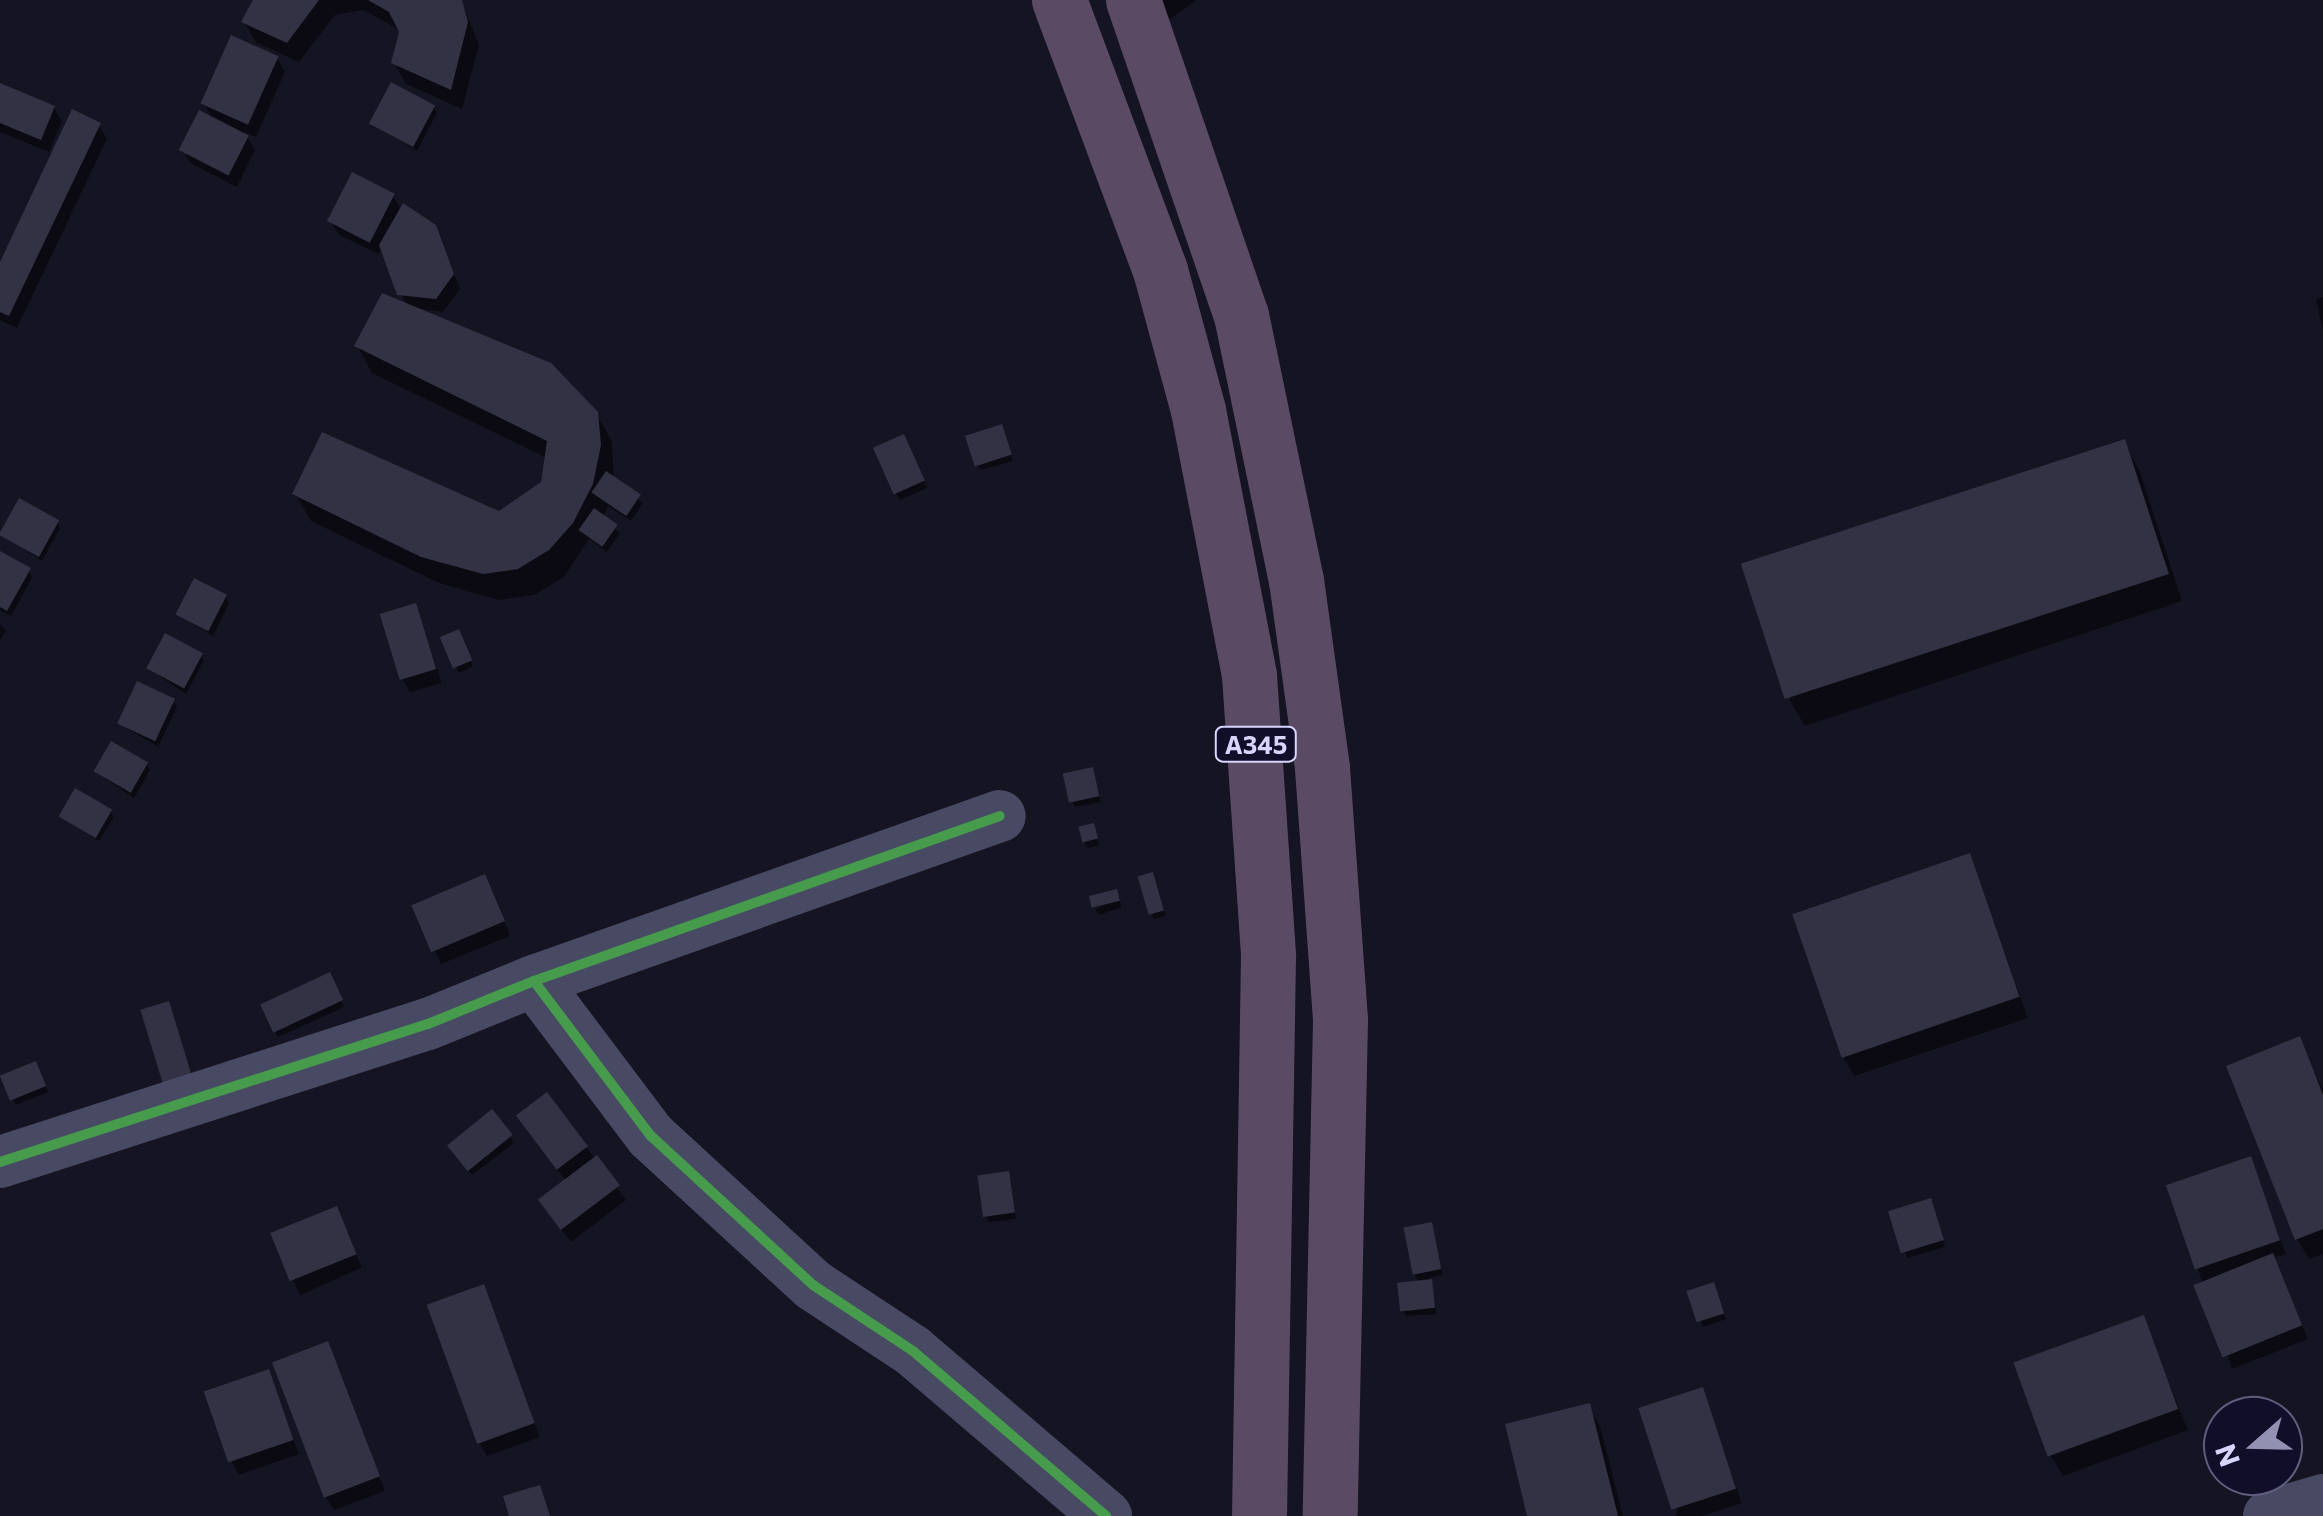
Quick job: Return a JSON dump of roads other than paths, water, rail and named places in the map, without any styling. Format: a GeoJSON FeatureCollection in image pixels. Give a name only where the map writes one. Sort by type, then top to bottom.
{"type":"FeatureCollection","features":[{"type":"Feature","properties":{"kind":"highway","name":"A345"},"geometry":{"type":"LineString","coordinates":[[1059,0],[1160,270],[1202,429],[1249,675],[1268,995],[1259,1516]]}},
{"type":"Feature","properties":{"kind":"highway","name":"A345"},"geometry":{"type":"LineString","coordinates":[[1133,0],[1241,314],[1296,580],[1322,768],[1340,1020],[1330,1516]]}},
{"type":"Feature","properties":{"kind":"street"},"geometry":{"type":"LineString","coordinates":[[0,1162],[428,1024],[534,981],[1000,816]]}},
{"type":"Feature","properties":{"kind":"street"},"geometry":{"type":"LineString","coordinates":[[534,981],[651,1136],[814,1286],[913,1351],[1106,1516]]}},
{"type":"Feature","properties":{"kind":"street"},"geometry":{"type":"LineString","coordinates":[[2269,1516],[2323,1500]]}}]}
